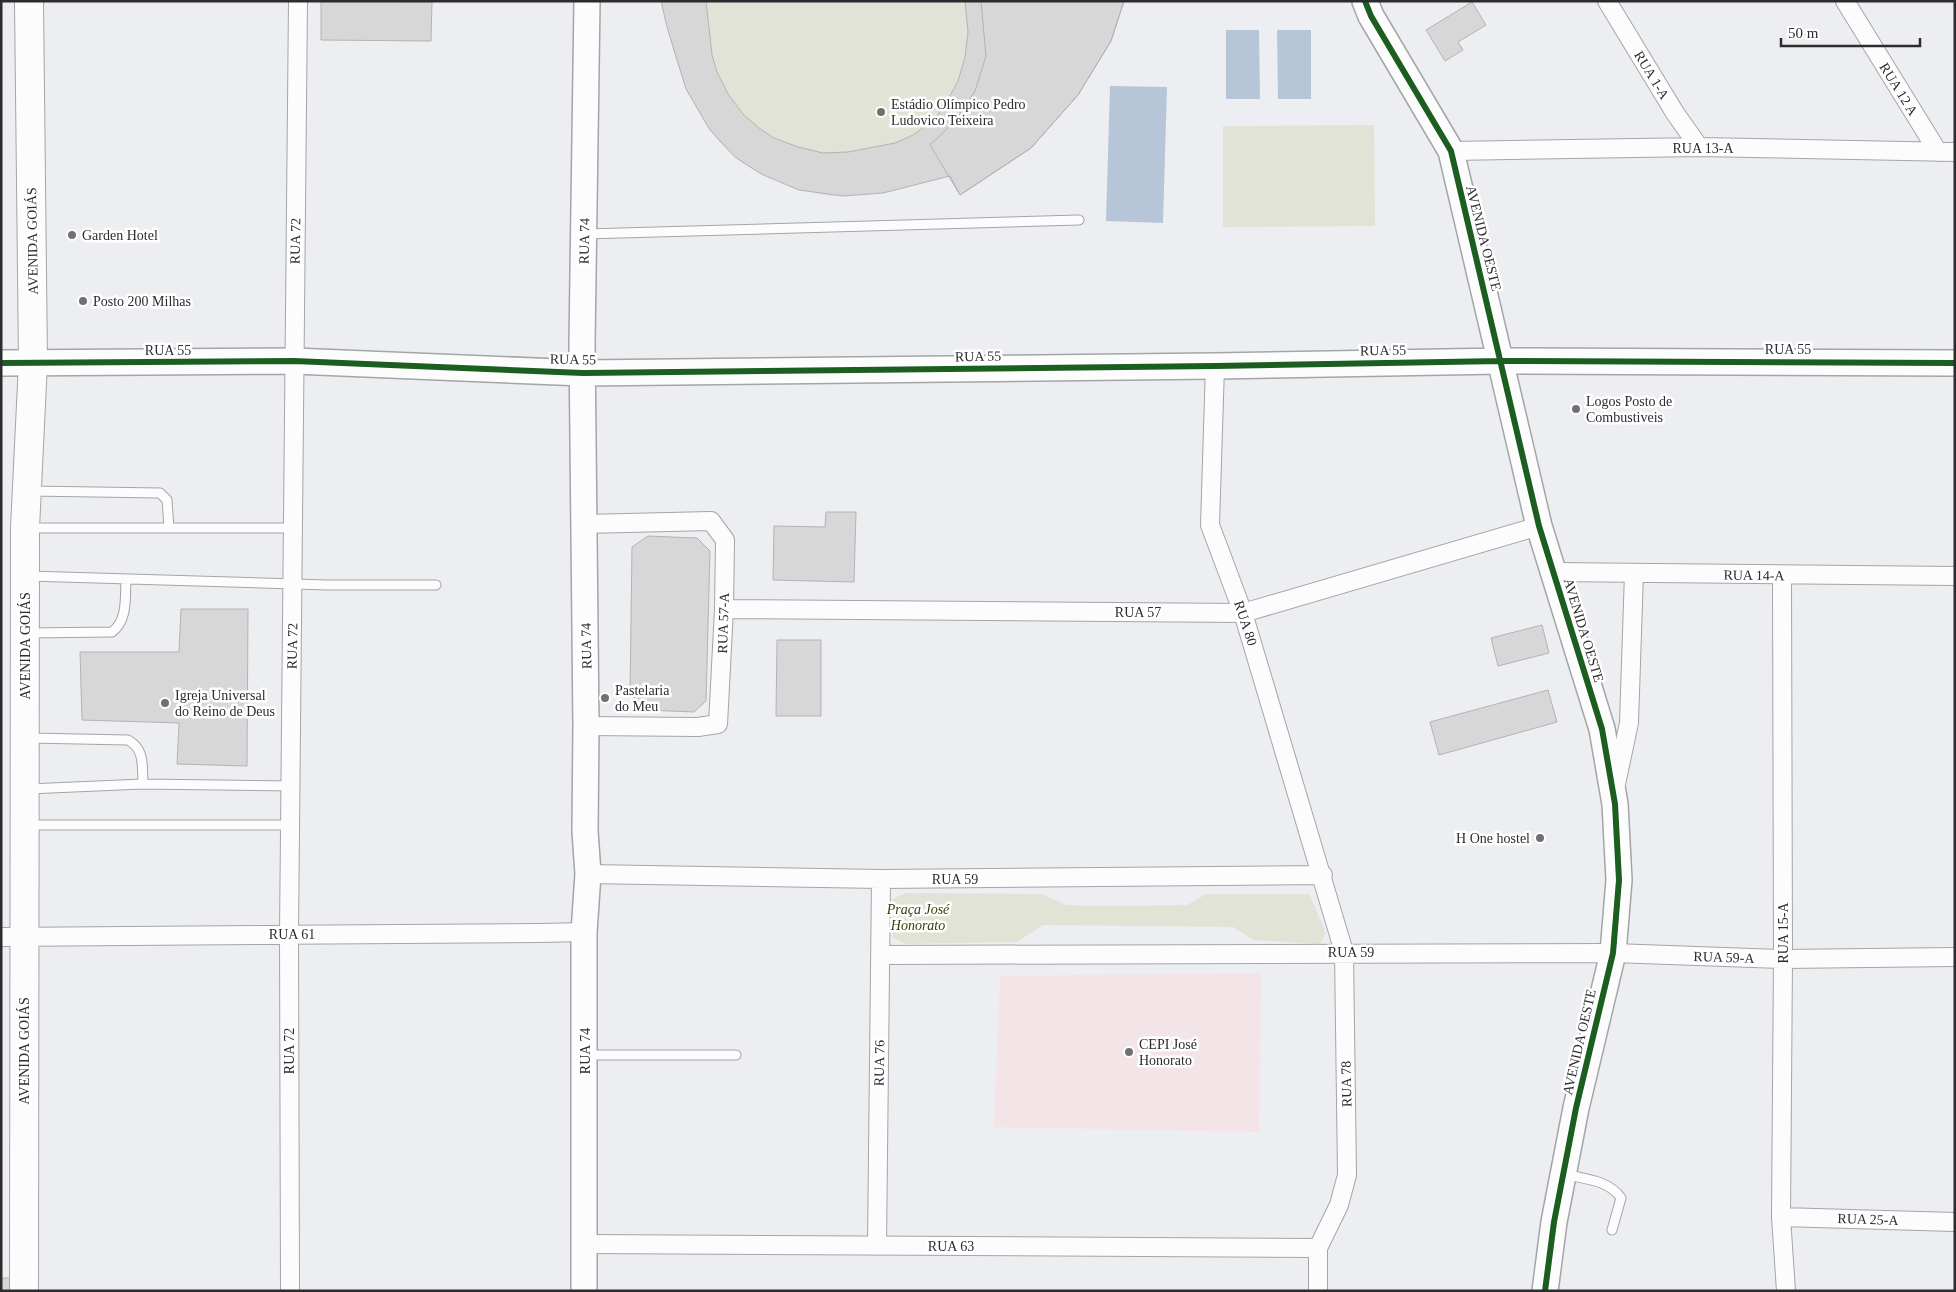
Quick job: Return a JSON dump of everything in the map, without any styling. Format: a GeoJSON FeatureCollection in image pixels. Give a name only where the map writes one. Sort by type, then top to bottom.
{"type":"FeatureCollection","features":[{"type":"Feature","properties":{"kind":"main road","name":"AVENIDA GOIÁS"},"geometry":{"type":"LineString","coordinates":[[24,1291],[12,937],[24,825],[26,490],[33,363],[29,1]]}},
{"type":"Feature","properties":{"kind":"street","name":"RUA 72"},"geometry":{"type":"LineString","coordinates":[[290,1291],[289,934],[298,1]]}},
{"type":"Feature","properties":{"kind":"street","name":"RUA 74"},"geometry":{"type":"LineString","coordinates":[[584,1291],[584,932],[588,874],[585,831],[583,373],[587,1]]}},
{"type":"Feature","properties":{"kind":"street","name":"AVENIDA OESTE"},"geometry":{"type":"LineString","coordinates":[[1365,1],[1371,16],[1451,152],[1539,526],[1602,729],[1613,794],[1619,880],[1613,953],[1576,1108],[1554,1222],[1545,1291]]}},
{"type":"Feature","properties":{"kind":"street","name":"RUA 1-A"},"geometry":{"type":"LineString","coordinates":[[1607,1],[1675,113],[1699,147]]}},
{"type":"Feature","properties":{"kind":"street","name":"RUA 12 A"},"geometry":{"type":"LineString","coordinates":[[1845,1],[1946,152]]}},
{"type":"Feature","properties":{"kind":"street","name":"RUA 13-A"},"geometry":{"type":"LineString","coordinates":[[1451,152],[1699,147],[1946,152]]}},
{"type":"Feature","properties":{"kind":"street","name":"RUA 55"},"geometry":{"type":"LineString","coordinates":[[1,363],[294,362],[583,373],[1501,361],[1955,363]]}},
{"type":"Feature","properties":{"kind":"street","name":"RUA 80"},"geometry":{"type":"LineString","coordinates":[[1215,366],[1210,524],[1243,612],[1322,875]]}},
{"type":"Feature","properties":{"kind":"street","name":"RUA 57-A"},"geometry":{"type":"LineString","coordinates":[[584,524],[711,521],[725,540],[724,609],[718,724],[698,727],[586,726]]}},
{"type":"Feature","properties":{"kind":"street","name":"RUA 57"},"geometry":{"type":"LineString","coordinates":[[724,609],[1243,612],[1539,526]]}},
{"type":"Feature","properties":{"kind":"street","name":"RUA 14-A"},"geometry":{"type":"LineString","coordinates":[[1552,572],[1955,576]]}},
{"type":"Feature","properties":{"kind":"street","name":"AVENIDA OESTE"},"geometry":{"type":"LineString","coordinates":[[1613,794],[1629,724],[1634,573]]}},
{"type":"Feature","properties":{"kind":"street","name":"RUA 15-A"},"geometry":{"type":"LineString","coordinates":[[1782,575],[1783,959],[1781,1217],[1786,1291]]}},
{"type":"Feature","properties":{"kind":"street","name":"RUA 59"},"geometry":{"type":"LineString","coordinates":[[588,874],[881,879],[1322,875]]}},
{"type":"Feature","properties":{"kind":"street","name":"RUA 78"},"geometry":{"type":"LineString","coordinates":[[1318,1291],[1318,1248],[1339,1205],[1346,1175],[1344,952],[1322,875]]}},
{"type":"Feature","properties":{"kind":"street","name":"RUA 76"},"geometry":{"type":"LineString","coordinates":[[877,1246],[881,879]]}},
{"type":"Feature","properties":{"kind":"street","name":"RUA 61"},"geometry":{"type":"LineString","coordinates":[[12,937],[584,932]]}},
{"type":"Feature","properties":{"kind":"street","name":"RUA 59"},"geometry":{"type":"LineString","coordinates":[[880,955],[1344,952],[1613,953]]}},
{"type":"Feature","properties":{"kind":"street","name":"RUA 59-A"},"geometry":{"type":"LineString","coordinates":[[1613,953],[1783,959],[1955,957]]}},
{"type":"Feature","properties":{"kind":"street","name":"RUA 25-A"},"geometry":{"type":"LineString","coordinates":[[1781,1217],[1955,1222]]}},
{"type":"Feature","properties":{"kind":"street","name":"RUA 63"},"geometry":{"type":"LineString","coordinates":[[585,1244],[1318,1248]]}},
{"type":"Feature","properties":{"kind":"lane"},"geometry":{"type":"LineString","coordinates":[[584,234],[1079,220]]}},
{"type":"Feature","properties":{"kind":"lane"},"geometry":{"type":"LineString","coordinates":[[26,490],[160,493],[167,500],[169,528]]}},
{"type":"Feature","properties":{"kind":"lane"},"geometry":{"type":"LineString","coordinates":[[26,528],[292,528]]}},
{"type":"Feature","properties":{"kind":"lane"},"geometry":{"type":"LineString","coordinates":[[25,576],[292,583],[436,584]]}},
{"type":"Feature","properties":{"kind":"lane"},"geometry":{"type":"LineString","coordinates":[[25,633],[112,632],[119,626],[123,615],[126,579]]}},
{"type":"Feature","properties":{"kind":"lane"},"geometry":{"type":"LineString","coordinates":[[24,738],[128,740],[137,745],[140,754],[143,784]]}},
{"type":"Feature","properties":{"kind":"lane"},"geometry":{"type":"LineString","coordinates":[[24,789],[143,784],[290,786]]}},
{"type":"Feature","properties":{"kind":"lane"},"geometry":{"type":"LineString","coordinates":[[24,825],[290,825]]}},
{"type":"Feature","properties":{"kind":"lane"},"geometry":{"type":"LineString","coordinates":[[585,1055],[736,1055]]}},
{"type":"Feature","properties":{"kind":"lane"},"geometry":{"type":"LineString","coordinates":[[1563,1174],[1602,1183],[1615,1189],[1621,1198],[1612,1230]]}},
{"type":"Feature","properties":{"kind":"shaded area","name":"CEPI José Honorato"},"geometry":{"type":"Polygon","coordinates":[[[1261,973],[1259,1132],[994,1127],[1000,976],[1261,973]]]}},
{"type":"Feature","properties":{"kind":"green space","name":"Estádio Olímpico Pedro Ludovico Teixeira"},"geometry":{"type":"Polygon","coordinates":[[[661,1],[1124,1],[1078,95],[1031,148],[960,195],[949,176],[885,192],[837,196],[802,190],[767,176],[740,161],[719,142],[695,105],[686,85],[671,43],[661,1]]]}},
{"type":"Feature","properties":{"kind":"green space"},"geometry":{"type":"Polygon","coordinates":[[[1374,125],[1375,226],[1223,227],[1223,126],[1374,125]]]}},
{"type":"Feature","properties":{"kind":"green space","name":"Praça José Honorato"},"geometry":{"type":"Polygon","coordinates":[[[906,893],[1042,894],[1066,905],[1102,906],[1187,905],[1206,894],[1309,894],[1326,933],[1320,944],[1254,940],[1233,927],[1043,925],[1017,942],[906,944],[893,938],[892,899],[906,893]]]}},
{"type":"Feature","properties":{"kind":"water"},"geometry":{"type":"Polygon","coordinates":[[[1226,30],[1259,30],[1260,99],[1226,99],[1226,30]]]}},
{"type":"Feature","properties":{"kind":"water"},"geometry":{"type":"Polygon","coordinates":[[[1277,30],[1311,30],[1311,99],[1278,99],[1277,30]]]}},
{"type":"Feature","properties":{"kind":"water"},"geometry":{"type":"Polygon","coordinates":[[[1110,86],[1167,87],[1163,223],[1106,221],[1110,86]]]}},
{"type":"Feature","properties":{"kind":"building"},"geometry":{"type":"Polygon","coordinates":[[[321,1],[432,2],[431,41],[321,40],[321,1]]]}},
{"type":"Feature","properties":{"kind":"building"},"geometry":{"type":"Polygon","coordinates":[[[661,1],[706,1],[712,55],[717,72],[728,94],[743,114],[774,138],[798,147],[823,153],[848,152],[895,143],[913,135],[933,121],[958,81],[965,57],[968,32],[965,1],[1124,1],[1111,41],[1078,95],[1031,148],[960,195],[950,176],[883,193],[843,196],[799,190],[761,174],[735,157],[710,130],[686,89],[661,1]]]}},
{"type":"Feature","properties":{"kind":"building"},"geometry":{"type":"Polygon","coordinates":[[[981,1],[1124,1],[1111,41],[1078,95],[1031,148],[960,195],[930,145],[955,121],[975,91],[986,56],[981,1]]]}},
{"type":"Feature","properties":{"kind":"building"},"geometry":{"type":"Polygon","coordinates":[[[1472,2],[1486,25],[1458,42],[1463,50],[1445,61],[1426,30],[1472,2]]]}},
{"type":"Feature","properties":{"kind":"building"},"geometry":{"type":"Polygon","coordinates":[[[826,512],[856,512],[854,582],[773,580],[774,526],[825,527],[826,512]]]}},
{"type":"Feature","properties":{"kind":"building"},"geometry":{"type":"Polygon","coordinates":[[[648,536],[697,538],[710,551],[706,701],[694,712],[646,710],[630,694],[632,547],[648,536]]]}},
{"type":"Feature","properties":{"kind":"building","name":"Igreja Universal do Reino de Deus"},"geometry":{"type":"Polygon","coordinates":[[[181,609],[248,609],[247,766],[177,764],[179,723],[82,720],[80,652],[179,652],[181,609]]]}},
{"type":"Feature","properties":{"kind":"building"},"geometry":{"type":"Polygon","coordinates":[[[1542,625],[1549,653],[1498,666],[1491,638],[1542,625]]]}},
{"type":"Feature","properties":{"kind":"building"},"geometry":{"type":"Polygon","coordinates":[[[777,640],[821,640],[821,716],[776,716],[777,640]]]}},
{"type":"Feature","properties":{"kind":"building"},"geometry":{"type":"Polygon","coordinates":[[[1548,690],[1557,722],[1439,755],[1430,722],[1548,690]]]}},
{"type":"Feature","properties":{"kind":"building"},"geometry":{"type":"Polygon","coordinates":[[[1,1278],[14,1278],[14,1291],[1,1291],[1,1278]]]}},
{"type":"Feature","properties":{"kind":"cycle path"},"geometry":{"type":"LineString","coordinates":[[1365,1],[1371,16],[1451,151],[1539,526],[1602,729],[1615,804],[1619,880],[1613,953],[1576,1108],[1554,1222],[1545,1291]]}},
{"type":"Feature","properties":{"kind":"cycle path"},"geometry":{"type":"LineString","coordinates":[[1,363],[294,361],[583,373],[1501,361],[1955,363]]}},
{"type":"Feature","properties":{"kind":"place","name":"Estádio Olímpico Pedro Ludovico Teixeira"},"geometry":{"type":"Point","coordinates":[881,112]}},
{"type":"Feature","properties":{"kind":"place","name":"Garden Hotel"},"geometry":{"type":"Point","coordinates":[72,235]}},
{"type":"Feature","properties":{"kind":"place","name":"Posto 200 Milhas"},"geometry":{"type":"Point","coordinates":[83,301]}},
{"type":"Feature","properties":{"kind":"place","name":"Logos Posto de Combustiveis"},"geometry":{"type":"Point","coordinates":[1576,409]}},
{"type":"Feature","properties":{"kind":"place","name":"Pastelaria do Meu"},"geometry":{"type":"Point","coordinates":[605,698]}},
{"type":"Feature","properties":{"kind":"place","name":"Igreja Universal do Reino de Deus"},"geometry":{"type":"Point","coordinates":[165,703]}},
{"type":"Feature","properties":{"kind":"place","name":"H One hostel"},"geometry":{"type":"Point","coordinates":[1540,838]}},
{"type":"Feature","properties":{"kind":"place","name":"CEPI José Honorato"},"geometry":{"type":"Point","coordinates":[1129,1052]}}]}
